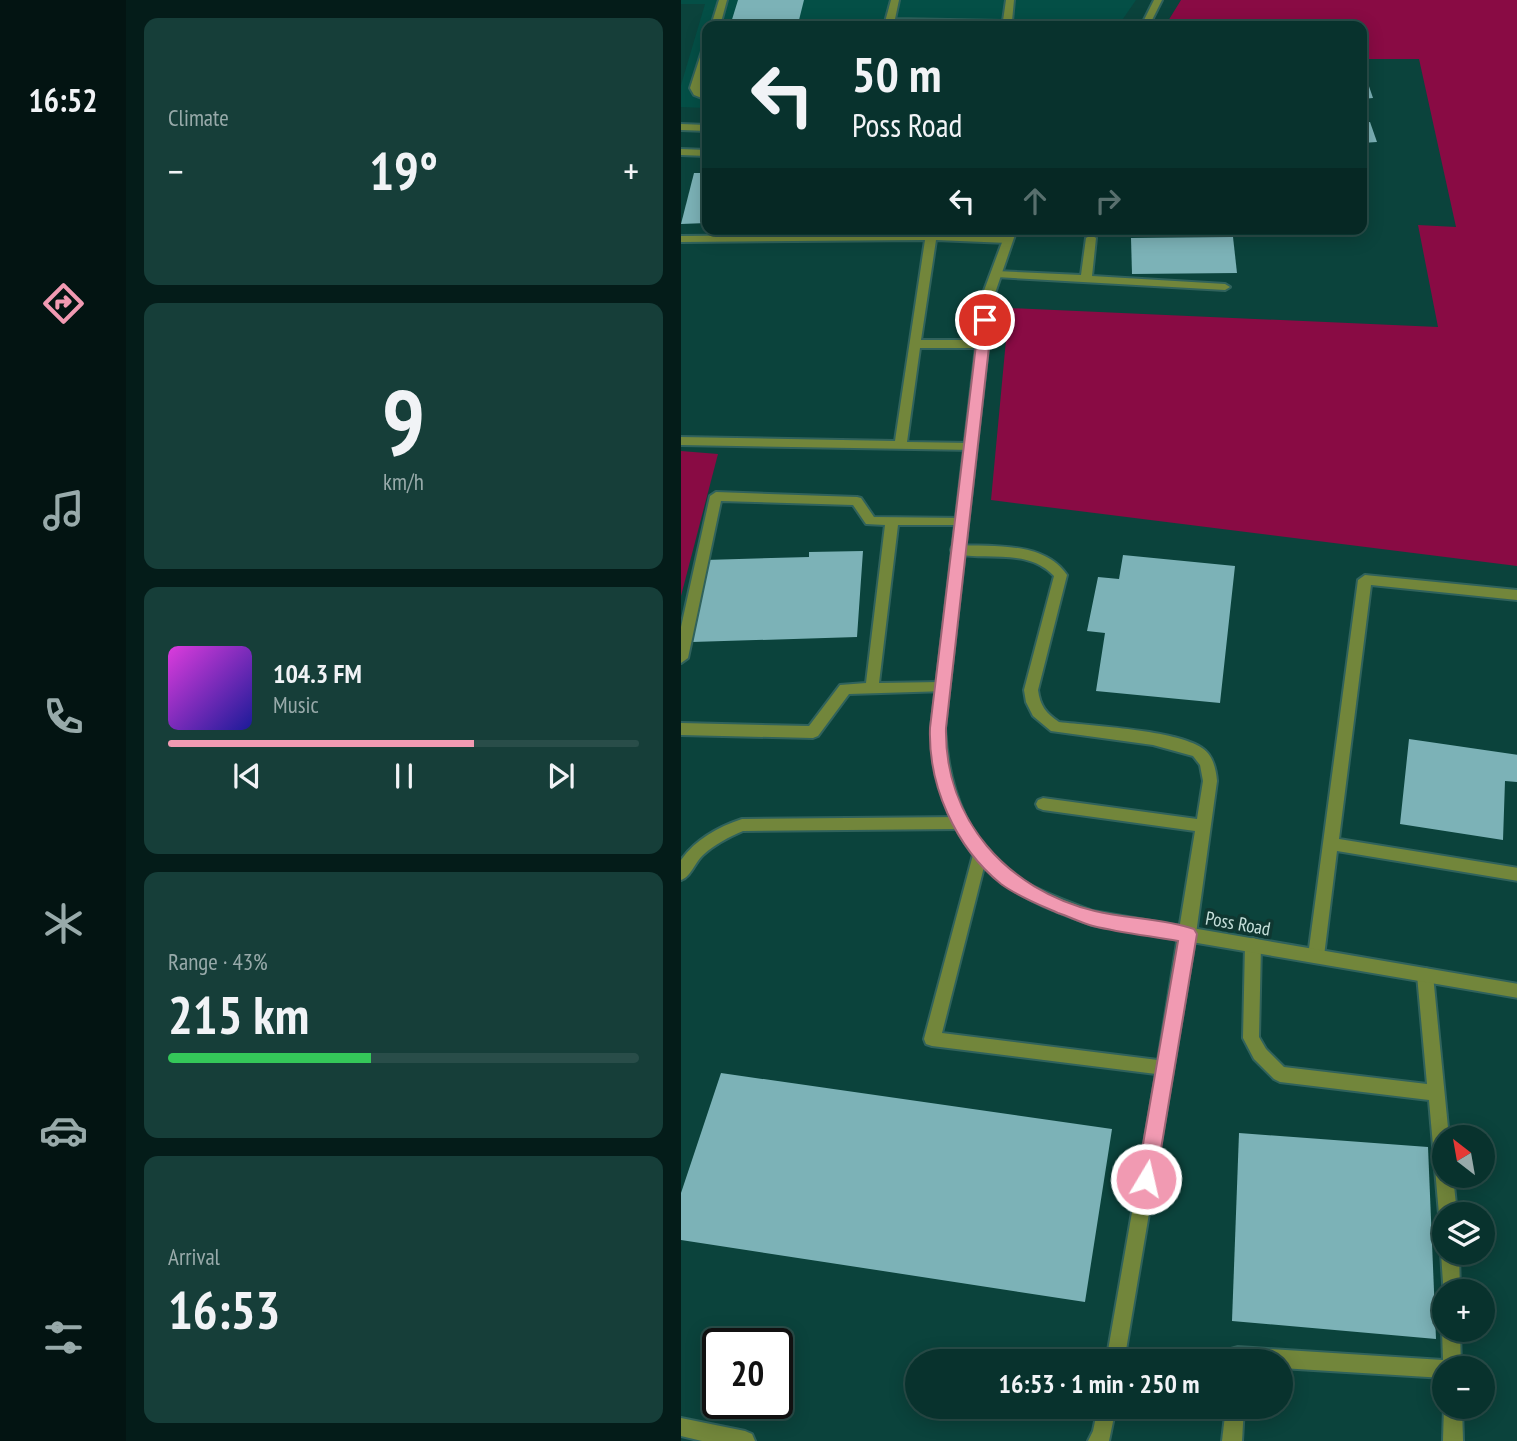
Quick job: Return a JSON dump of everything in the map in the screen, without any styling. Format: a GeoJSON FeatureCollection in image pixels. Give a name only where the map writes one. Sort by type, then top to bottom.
{"type":"FeatureCollection","features":[{"type":"Feature","properties":{"kind":"street"},"geometry":{"type":"LineString","coordinates":[[717,21],[723,0]]}},
{"type":"Feature","properties":{"kind":"street"},"geometry":{"type":"LineString","coordinates":[[890,21],[895,0]]}},
{"type":"Feature","properties":{"kind":"street"},"geometry":{"type":"LineString","coordinates":[[1007,21],[1010,0]]}},
{"type":"Feature","properties":{"kind":"street"},"geometry":{"type":"LineString","coordinates":[[1148,21],[1158,0]]}},
{"type":"Feature","properties":{"kind":"street"},"geometry":{"type":"LineString","coordinates":[[702,68],[696,88],[697,93],[702,95]]}},
{"type":"Feature","properties":{"kind":"street"},"geometry":{"type":"LineString","coordinates":[[681,127],[702,128]]}},
{"type":"Feature","properties":{"kind":"street"},"geometry":{"type":"LineString","coordinates":[[681,152],[702,153]]}},
{"type":"Feature","properties":{"kind":"street"},"geometry":{"type":"LineString","coordinates":[[681,239],[848,235]]}},
{"type":"Feature","properties":{"kind":"street"},"geometry":{"type":"LineString","coordinates":[[900,446],[931,235]]}},
{"type":"Feature","properties":{"kind":"street","name":"Poss Road"},"geometry":{"type":"LineString","coordinates":[[1010,235],[988,296],[942,687],[937,747],[944,786],[961,823],[981,851],[1007,879],[1045,899],[1092,918],[1517,991]]}},
{"type":"Feature","properties":{"kind":"street"},"geometry":{"type":"LineString","coordinates":[[1086,278],[1091,238]]}},
{"type":"Feature","properties":{"kind":"street"},"geometry":{"type":"LineString","coordinates":[[996,274],[1225,287]]}},
{"type":"Feature","properties":{"kind":"street"},"geometry":{"type":"LineString","coordinates":[[915,344],[982,344]]}},
{"type":"Feature","properties":{"kind":"street"},"geometry":{"type":"LineString","coordinates":[[681,441],[970,447]]}},
{"type":"Feature","properties":{"kind":"street"},"geometry":{"type":"LineString","coordinates":[[681,658],[715,496],[857,502],[870,521],[961,521]]}},
{"type":"Feature","properties":{"kind":"street"},"geometry":{"type":"LineString","coordinates":[[872,688],[892,520]]}},
{"type":"Feature","properties":{"kind":"street"},"geometry":{"type":"LineString","coordinates":[[957,550],[1034,556],[1054,566],[1061,575],[1031,691],[1032,705],[1042,718],[1056,727],[1167,742],[1195,749],[1208,763],[1210,781],[1188,934],[1117,1349]]}},
{"type":"Feature","properties":{"kind":"street"},"geometry":{"type":"LineString","coordinates":[[1316,956],[1365,580],[1517,595]]}},
{"type":"Feature","properties":{"kind":"street"},"geometry":{"type":"LineString","coordinates":[[681,729],[813,732],[845,689],[942,687]]}},
{"type":"Feature","properties":{"kind":"street"},"geometry":{"type":"LineString","coordinates":[[1043,804],[1204,826]]}},
{"type":"Feature","properties":{"kind":"street"},"geometry":{"type":"LineString","coordinates":[[681,874],[711,838],[742,825],[961,823]]}},
{"type":"Feature","properties":{"kind":"street"},"geometry":{"type":"LineString","coordinates":[[1330,844],[1517,875]]}},
{"type":"Feature","properties":{"kind":"street"},"geometry":{"type":"LineString","coordinates":[[981,851],[932,1039],[1165,1068]]}},
{"type":"Feature","properties":{"kind":"street"},"geometry":{"type":"LineString","coordinates":[[1253,945],[1251,1038],[1260,1054],[1280,1074],[1436,1093]]}},
{"type":"Feature","properties":{"kind":"street"},"geometry":{"type":"LineString","coordinates":[[1425,975],[1447,1202]]}},
{"type":"Feature","properties":{"kind":"street"},"geometry":{"type":"LineString","coordinates":[[1293,1359],[1432,1368]]}},
{"type":"Feature","properties":{"kind":"street"},"geometry":{"type":"LineString","coordinates":[[1098,1441],[1105,1419]]}},
{"type":"Feature","properties":{"kind":"street"},"geometry":{"type":"LineString","coordinates":[[1232,1441],[1234,1419]]}},
{"type":"Feature","properties":{"kind":"street"},"geometry":{"type":"LineString","coordinates":[[1453,1419],[1453,1441]]}},
{"type":"Feature","properties":{"kind":"street"},"geometry":{"type":"LineString","coordinates":[[681,1427],[745,1441]]}},
{"type":"Feature","properties":{"kind":"shaded area"},"geometry":{"type":"Polygon","coordinates":[[[681,0],[1136,0],[1121,21],[702,21],[702,108],[681,107],[681,85],[705,4],[681,4],[681,0]]]}},
{"type":"Feature","properties":{"kind":"shaded area"},"geometry":{"type":"Polygon","coordinates":[[[1181,0],[1517,0],[1517,566],[991,500],[1009,308],[1438,327],[1418,225],[1456,227],[1419,59],[1367,59],[1367,21],[1168,21],[1181,0]]]}},
{"type":"Feature","properties":{"kind":"shaded area"},"geometry":{"type":"Polygon","coordinates":[[[681,451],[718,454],[681,596],[681,451]]]}},
{"type":"Feature","properties":{"kind":"building"},"geometry":{"type":"Polygon","coordinates":[[[738,0],[804,0],[799,21],[732,21],[738,0]]]}},
{"type":"Feature","properties":{"kind":"building"},"geometry":{"type":"Polygon","coordinates":[[[1367,81],[1373,98],[1367,99],[1367,81]]]}},
{"type":"Feature","properties":{"kind":"building"},"geometry":{"type":"Polygon","coordinates":[[[1367,122],[1370,122],[1377,142],[1367,143],[1367,122]]]}},
{"type":"Feature","properties":{"kind":"building"},"geometry":{"type":"Polygon","coordinates":[[[694,173],[702,173],[702,223],[681,224],[694,173]]]}},
{"type":"Feature","properties":{"kind":"building"},"geometry":{"type":"Polygon","coordinates":[[[1233,237],[1237,273],[1132,274],[1131,238],[1233,237]]]}},
{"type":"Feature","properties":{"kind":"building"},"geometry":{"type":"Polygon","coordinates":[[[863,551],[857,637],[692,642],[705,560],[809,557],[809,552],[863,551]]]}},
{"type":"Feature","properties":{"kind":"building"},"geometry":{"type":"Polygon","coordinates":[[[1123,555],[1235,566],[1220,703],[1096,691],[1105,633],[1087,631],[1098,577],[1119,579],[1123,555]]]}},
{"type":"Feature","properties":{"kind":"building"},"geometry":{"type":"Polygon","coordinates":[[[1409,739],[1518,755],[1518,782],[1505,781],[1503,840],[1400,824],[1409,739]]]}},
{"type":"Feature","properties":{"kind":"building"},"geometry":{"type":"Polygon","coordinates":[[[721,1073],[1112,1129],[1085,1302],[681,1240],[681,1193],[721,1073]]]}},
{"type":"Feature","properties":{"kind":"building"},"geometry":{"type":"Polygon","coordinates":[[[1239,1133],[1428,1147],[1434,1279],[1432,1339],[1232,1321],[1239,1133]]]}},
{"type":"Feature","properties":{"kind":"route"},"geometry":{"type":"LineString","coordinates":[[985,320],[938,728],[937,747],[944,786],[961,823],[981,851],[1007,879],[1045,899],[1092,918],[1188,934],[1146,1179]]}}]}
